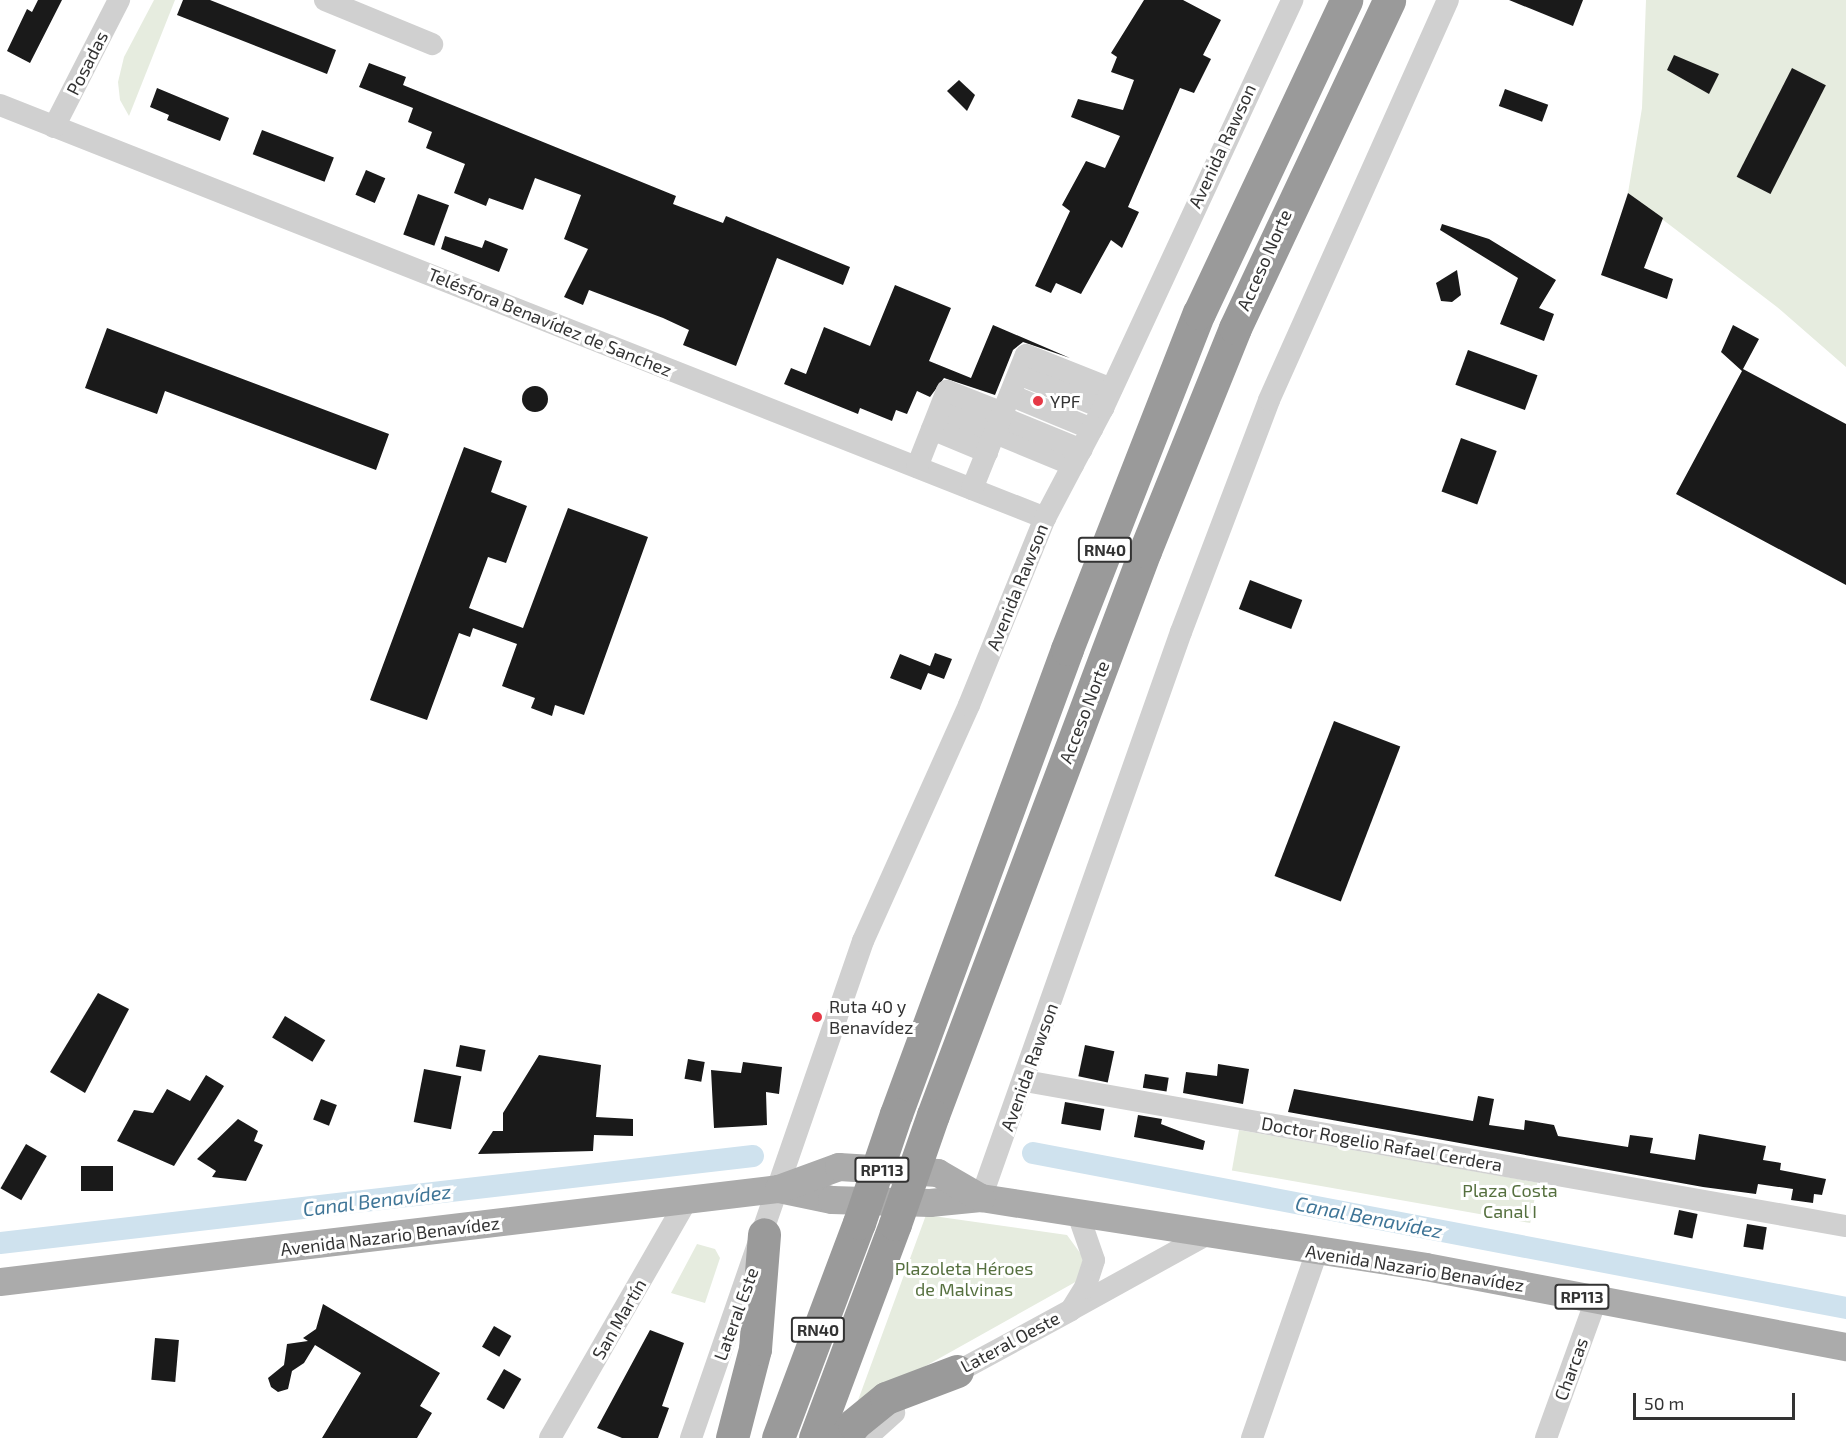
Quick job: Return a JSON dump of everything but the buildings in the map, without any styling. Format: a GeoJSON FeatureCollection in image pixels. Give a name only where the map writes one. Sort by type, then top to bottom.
{"type":"FeatureCollection","features":[{"type":"Feature","properties":{"kind":"highway","name":"Acceso Norte"},"geometry":{"type":"LineString","coordinates":[[778,1438],[1075,628],[1199,314],[1346,0]]}},
{"type":"Feature","properties":{"kind":"highway","name":"Acceso Norte"},"geometry":{"type":"LineString","coordinates":[[815,1438],[933,1115],[1145,551],[1235,328],[1389,0]]}},
{"type":"Feature","properties":{"kind":"highway"},"geometry":{"type":"LineString","coordinates":[[732,1438],[756,1349],[764,1234]]}},
{"type":"Feature","properties":{"kind":"highway"},"geometry":{"type":"LineString","coordinates":[[844,1438],[854,1424],[886,1398],[957,1371]]}},
{"type":"Feature","properties":{"kind":"main road","name":"Avenida Nazario Benavídez"},"geometry":{"type":"LineString","coordinates":[[0,1282],[779,1189],[832,1200],[930,1203],[981,1198],[1317,1251],[1846,1347]]}},
{"type":"Feature","properties":{"kind":"street","name":"Posadas"},"geometry":{"type":"LineString","coordinates":[[54,127],[119,0]]}},
{"type":"Feature","properties":{"kind":"street"},"geometry":{"type":"LineString","coordinates":[[325,0],[357,6],[432,44]]}},
{"type":"Feature","properties":{"kind":"street","name":"Avenida Rawson"},"geometry":{"type":"LineString","coordinates":[[779,1189],[863,941],[969,705],[1045,518],[1107,398],[1292,0]]}},
{"type":"Feature","properties":{"kind":"street","name":"Avenida Rawson"},"geometry":{"type":"LineString","coordinates":[[981,1198],[1025,1081],[1181,632],[1269,399],[1448,0]]}},
{"type":"Feature","properties":{"kind":"street","name":"Telésfora Benavídez de Sanchez"},"geometry":{"type":"LineString","coordinates":[[0,105],[1045,518]]}},
{"type":"Feature","properties":{"kind":"street"},"geometry":{"type":"LineString","coordinates":[[972,489],[1026,355],[1107,398]]}},
{"type":"Feature","properties":{"kind":"street"},"geometry":{"type":"LineString","coordinates":[[917,467],[936,420],[1092,429]]}},
{"type":"Feature","properties":{"kind":"street"},"geometry":{"type":"LineString","coordinates":[[999,422],[1077,457]]}},
{"type":"Feature","properties":{"kind":"street","name":"Doctor Rogelio Rafael Cerdera"},"geometry":{"type":"LineString","coordinates":[[1025,1081],[1846,1226]]}},
{"type":"Feature","properties":{"kind":"street","name":"Lateral Este"},"geometry":{"type":"LineString","coordinates":[[692,1438],[779,1189]]}},
{"type":"Feature","properties":{"kind":"street","name":"San Martín"},"geometry":{"type":"LineString","coordinates":[[550,1438],[687,1200]]}},
{"type":"Feature","properties":{"kind":"street","name":"Lateral Oeste"},"geometry":{"type":"LineString","coordinates":[[866,1438],[893,1413],[957,1371],[1071,1310],[1085,1288],[1094,1260],[1078,1214]]}},
{"type":"Feature","properties":{"kind":"street"},"geometry":{"type":"LineString","coordinates":[[1071,1310],[1208,1234]]}},
{"type":"Feature","properties":{"kind":"street"},"geometry":{"type":"LineString","coordinates":[[1252,1438],[1317,1251]]}},
{"type":"Feature","properties":{"kind":"street","name":"Charcas"},"geometry":{"type":"LineString","coordinates":[[1546,1438],[1596,1300]]}},
{"type":"Feature","properties":{"kind":"green space"},"geometry":{"type":"Polygon","coordinates":[[[154,0],[175,0],[129,116],[120,100],[118,82],[124,57],[154,0]]]}},
{"type":"Feature","properties":{"kind":"green space"},"geometry":{"type":"Polygon","coordinates":[[[1646,0],[1846,0],[1846,367],[1777,307],[1628,193],[1642,108],[1646,0]]]}},
{"type":"Feature","properties":{"kind":"green space","name":"Plaza Costa Canal I"},"geometry":{"type":"Polygon","coordinates":[[[1239,1130],[1537,1183],[1530,1223],[1232,1170],[1239,1130]]]}},
{"type":"Feature","properties":{"kind":"green space","name":"Plazoleta Héroes de Malvinas"},"geometry":{"type":"Polygon","coordinates":[[[926,1215],[1067,1235],[1083,1257],[1079,1280],[922,1368],[853,1414],[926,1215]]]}},
{"type":"Feature","properties":{"kind":"green space"},"geometry":{"type":"Polygon","coordinates":[[[697,1244],[715,1249],[720,1258],[705,1303],[671,1293],[697,1244]]]}},
{"type":"Feature","properties":{"kind":"waterway","name":"Canal Benavídez"},"geometry":{"type":"LineString","coordinates":[[1033,1153],[1846,1308]]}},
{"type":"Feature","properties":{"kind":"waterway","name":"Canal Benavídez"},"geometry":{"type":"LineString","coordinates":[[0,1243],[753,1156]]}},
{"type":"Feature","properties":{"kind":"place","name":"YPF"},"geometry":{"type":"Point","coordinates":[1038,401]}},
{"type":"Feature","properties":{"kind":"place","name":"Ruta 40 y Benavídez"},"geometry":{"type":"Point","coordinates":[817,1017]}}]}
